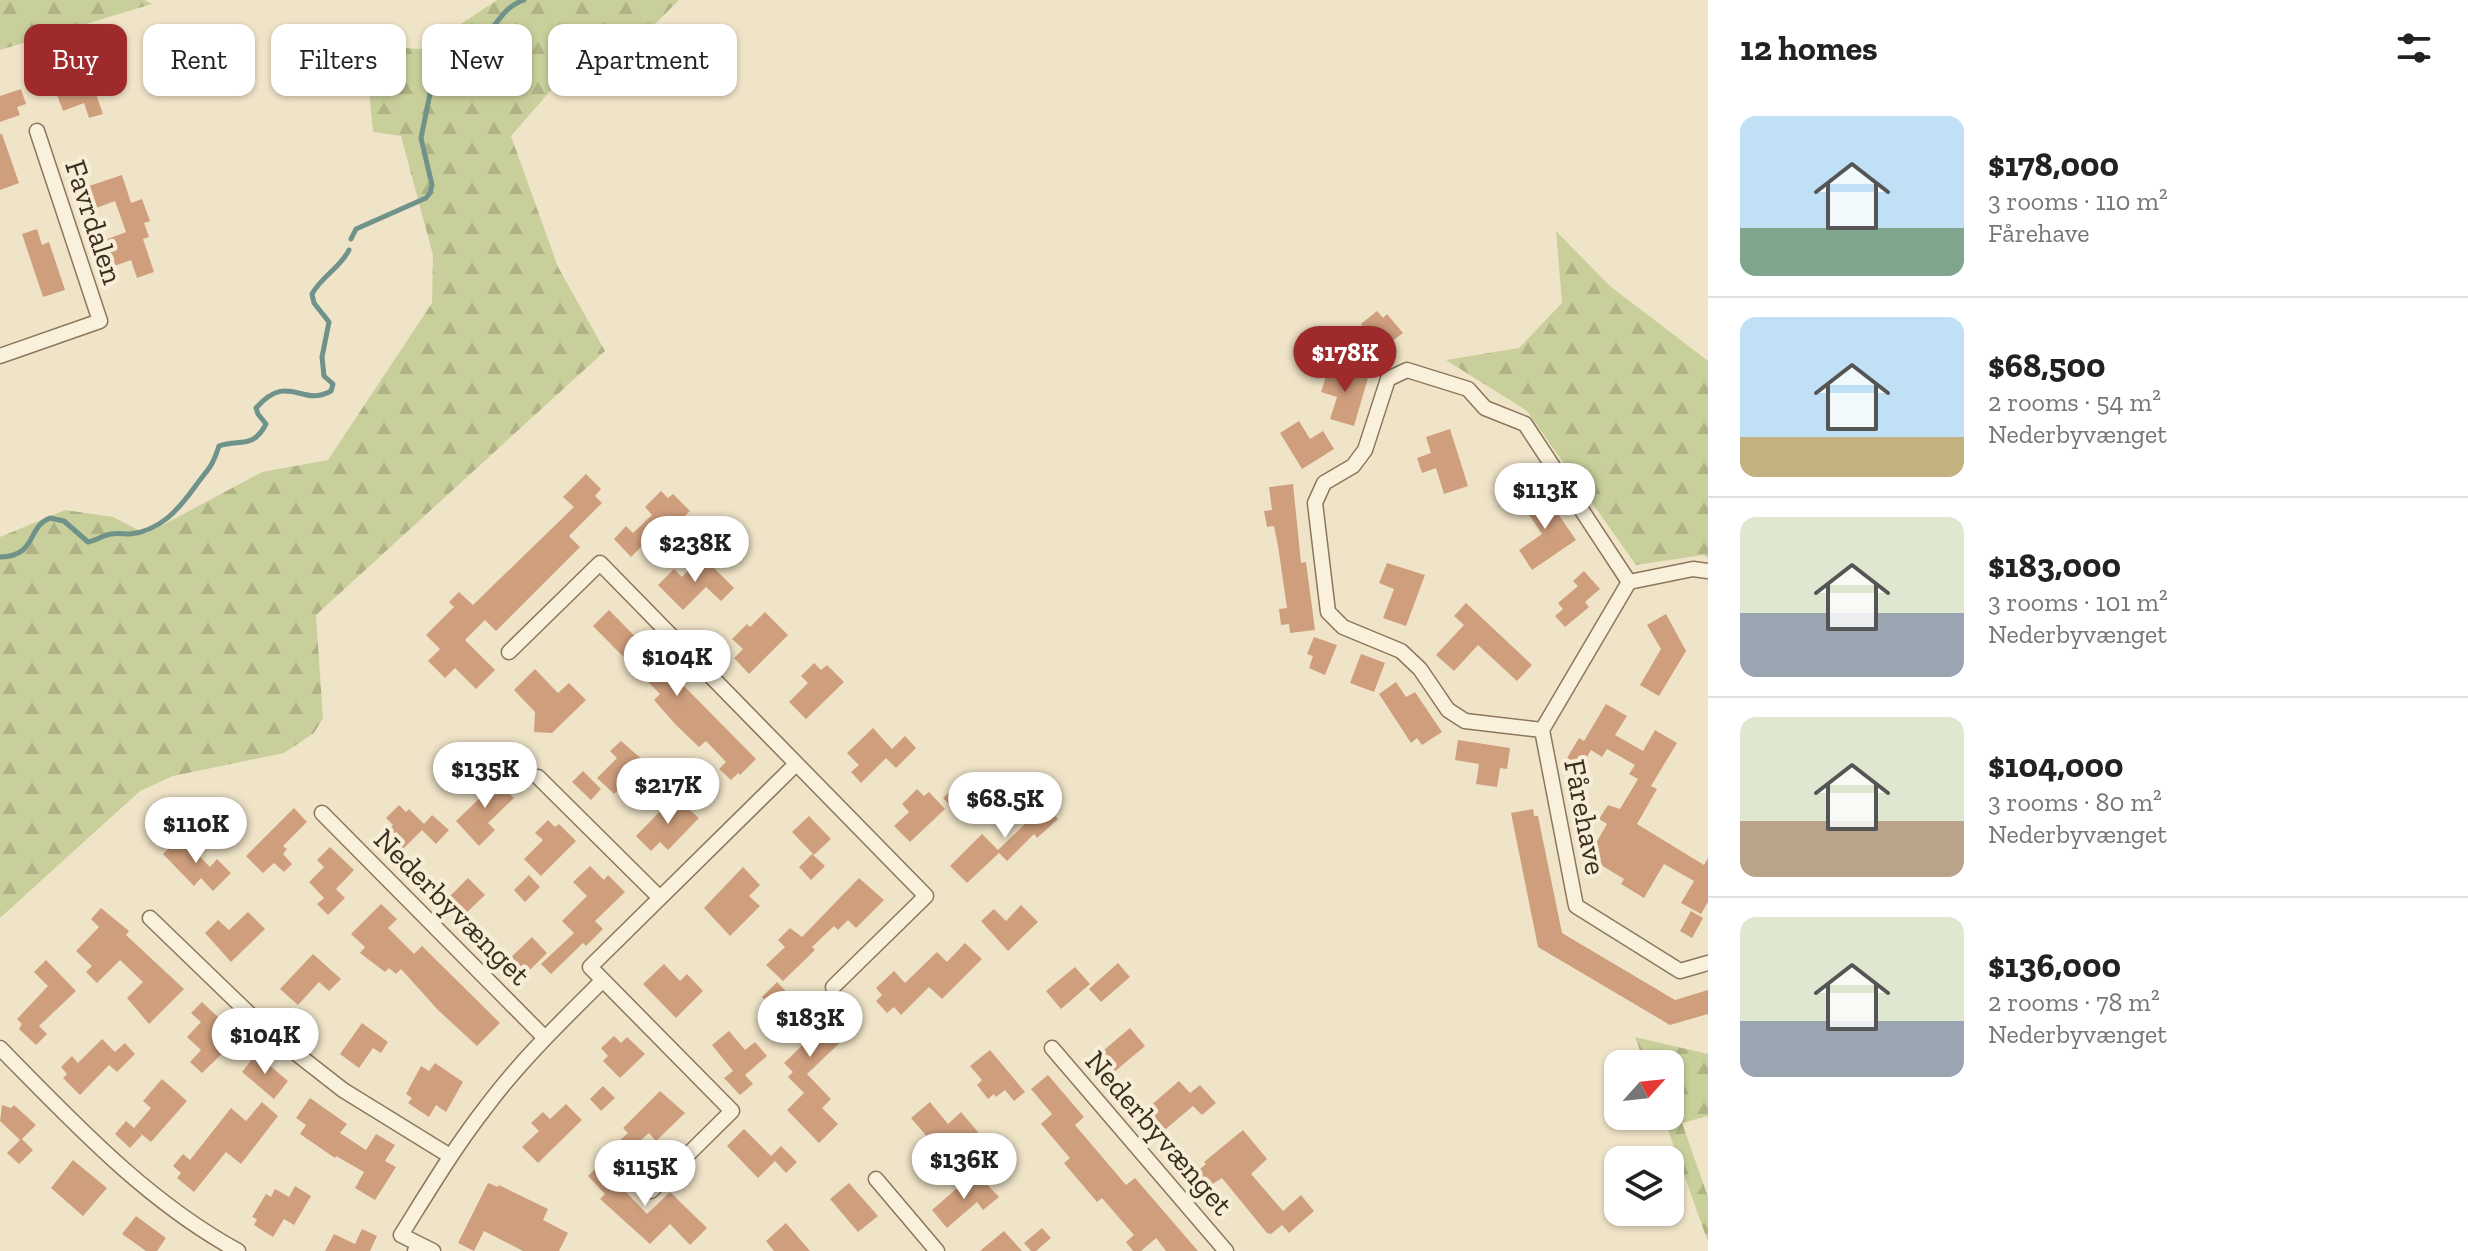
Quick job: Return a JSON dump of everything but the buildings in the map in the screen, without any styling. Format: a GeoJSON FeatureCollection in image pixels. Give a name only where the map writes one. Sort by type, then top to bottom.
{"type":"FeatureCollection","features":[{"type":"Feature","properties":{"kind":"street","name":"Favrdalen"},"geometry":{"type":"LineString","coordinates":[[0,356],[100,321],[37,131]]}},
{"type":"Feature","properties":{"kind":"street","name":"Fårehave"},"geometry":{"type":"LineString","coordinates":[[1542,730],[1465,721],[1448,710],[1420,669],[1401,651],[1343,627],[1328,612],[1315,503],[1324,483],[1353,466],[1365,450],[1388,379],[1407,370],[1468,389],[1485,408],[1525,424],[1629,582],[1542,730],[1576,906],[1680,971],[1708,963]]}},
{"type":"Feature","properties":{"kind":"street"},"geometry":{"type":"LineString","coordinates":[[509,652],[600,563],[926,896],[833,987]]}},
{"type":"Feature","properties":{"kind":"street"},"geometry":{"type":"LineString","coordinates":[[1629,582],[1693,569],[1708,571]]}},
{"type":"Feature","properties":{"kind":"street"},"geometry":{"type":"LineString","coordinates":[[651,1191],[732,1111],[590,967],[796,764]]}},
{"type":"Feature","properties":{"kind":"street"},"geometry":{"type":"LineString","coordinates":[[538,777],[660,898]]}},
{"type":"Feature","properties":{"kind":"street","name":"Nederbyvænget"},"geometry":{"type":"LineString","coordinates":[[322,813],[545,1038]]}},
{"type":"Feature","properties":{"kind":"street"},"geometry":{"type":"LineString","coordinates":[[150,918],[265,1029],[343,1090],[450,1156]]}},
{"type":"Feature","properties":{"kind":"street"},"geometry":{"type":"LineString","coordinates":[[433,1251],[417,1247],[401,1235],[450,1156],[488,1104],[545,1038],[603,980]]}},
{"type":"Feature","properties":{"kind":"street"},"geometry":{"type":"LineString","coordinates":[[0,1048],[111,1159],[173,1210],[238,1251]]}},
{"type":"Feature","properties":{"kind":"street","name":"Nederbyvænget"},"geometry":{"type":"LineString","coordinates":[[1052,1048],[1226,1251]]}},
{"type":"Feature","properties":{"kind":"street"},"geometry":{"type":"LineString","coordinates":[[876,1179],[937,1251]]}},
{"type":"Feature","properties":{"kind":"green space"},"geometry":{"type":"Polygon","coordinates":[[[0,0],[145,0],[152,4],[86,24],[24,24],[24,43],[0,50],[0,0]]]}},
{"type":"Feature","properties":{"kind":"green space"},"geometry":{"type":"Polygon","coordinates":[[[497,0],[679,0],[655,24],[548,24],[548,94],[511,136],[558,267],[605,351],[316,615],[323,718],[314,733],[284,753],[173,776],[140,791],[0,918],[0,537],[65,510],[113,517],[146,534],[262,472],[328,460],[432,303],[433,255],[401,136],[373,132],[370,96],[406,96],[406,48],[422,49],[422,96],[532,96],[532,24],[461,24],[497,0]]]}},
{"type":"Feature","properties":{"kind":"green space"},"geometry":{"type":"Polygon","coordinates":[[[1556,231],[1610,286],[1708,361],[1708,558],[1703,555],[1636,565],[1527,411],[1446,360],[1519,348],[1562,303],[1556,231]]]}},
{"type":"Feature","properties":{"kind":"green space"},"geometry":{"type":"Polygon","coordinates":[[[1635,1037],[1708,1054],[1708,1116],[1684,1122],[1684,1050],[1640,1050],[1635,1037]]]}},
{"type":"Feature","properties":{"kind":"green space"},"geometry":{"type":"Polygon","coordinates":[[[1684,1129],[1708,1197],[1708,1242],[1684,1175],[1684,1146],[1674,1146],[1668,1130],[1684,1129]]]}},
{"type":"Feature","properties":{"kind":"waterway"},"geometry":{"type":"LineString","coordinates":[[351,239],[356,229],[426,198],[430,193],[432,185],[421,138],[442,35],[452,27],[461,27],[480,39],[509,8],[524,0]]}},
{"type":"Feature","properties":{"kind":"waterway"},"geometry":{"type":"LineString","coordinates":[[0,557],[20,552],[37,528],[50,518],[64,521],[88,542],[108,535],[150,529],[181,504],[209,468],[219,446],[246,442],[261,432],[266,424],[256,408],[267,397],[286,391],[311,396],[331,391],[333,384],[324,376],[322,357],[329,322],[314,303],[312,294],[349,250]]}}]}
